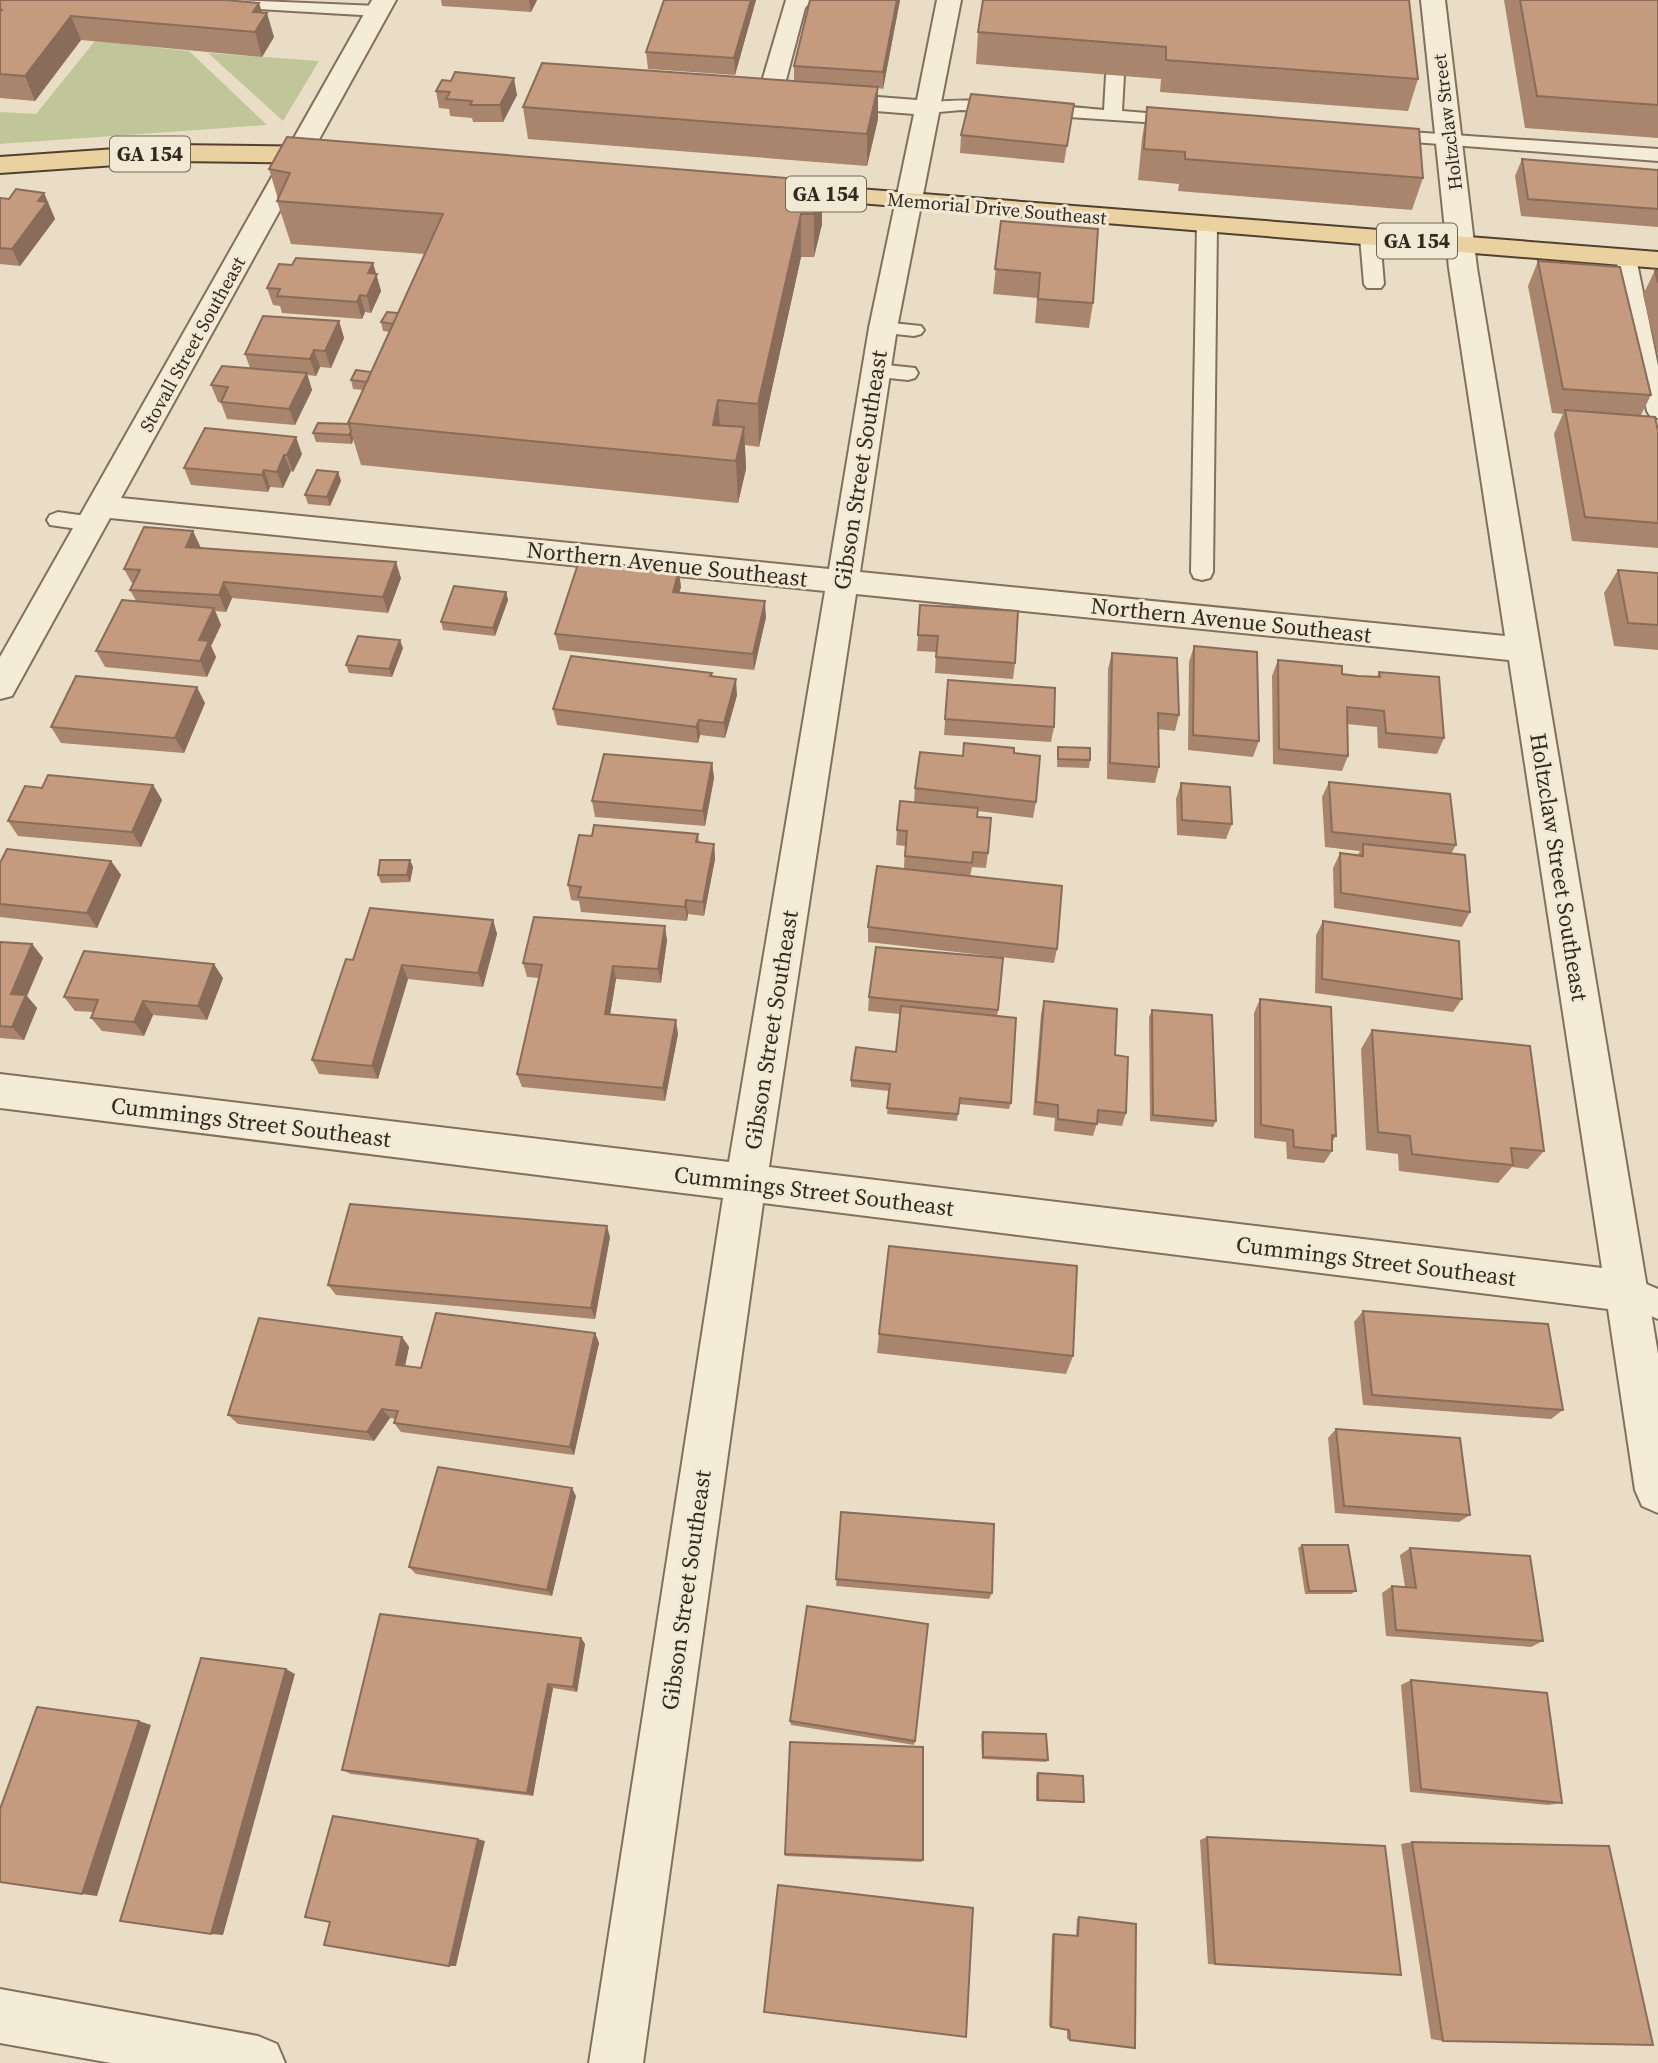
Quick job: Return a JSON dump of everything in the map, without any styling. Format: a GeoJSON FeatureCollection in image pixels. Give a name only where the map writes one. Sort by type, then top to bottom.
{"type":"FeatureCollection","features":[{"type":"Feature","properties":{"kind":"main road","name":"GA 154"},"geometry":{"type":"LineString","coordinates":[[0,165],[174,153],[300,152],[357,157]]}},
{"type":"Feature","properties":{"kind":"main road","name":"Memorial Drive Southeast"},"geometry":{"type":"LineString","coordinates":[[741,187],[1658,260]]}},
{"type":"Feature","properties":{"kind":"street"},"geometry":{"type":"LineString","coordinates":[[770,95],[794,5],[800,0]]}},
{"type":"Feature","properties":{"kind":"street","name":"Gibson Street Southeast"},"geometry":{"type":"LineString","coordinates":[[616,2063],[746,1182],[842,581],[892,372],[899,329],[911,201],[949,0]]}},
{"type":"Feature","properties":{"kind":"street","name":"Holtzclaw Street"},"geometry":{"type":"LineString","coordinates":[[1433,0],[1461,244]]}},
{"type":"Feature","properties":{"kind":"street","name":"Stovall Street Southeast"},"geometry":{"type":"LineString","coordinates":[[1,683],[381,6]]}},
{"type":"Feature","properties":{"kind":"street"},"geometry":{"type":"LineString","coordinates":[[743,93],[928,107]]}},
{"type":"Feature","properties":{"kind":"street","name":"Holtzclaw Street Southeast"},"geometry":{"type":"LineString","coordinates":[[1461,244],[1525,650],[1642,1298],[1658,1490]]}},
{"type":"Feature","properties":{"kind":"street","name":"Northern Avenue Southeast"},"geometry":{"type":"LineString","coordinates":[[96,515],[842,581],[1525,650]]}},
{"type":"Feature","properties":{"kind":"street","name":"Cummings Street Southeast"},"geometry":{"type":"LineString","coordinates":[[0,1091],[746,1182],[1642,1298]]}},
{"type":"Feature","properties":{"kind":"street"},"geometry":{"type":"LineString","coordinates":[[0,2016],[258,2063]]}},
{"type":"Feature","properties":{"kind":"lane"},"geometry":{"type":"LineString","coordinates":[[241,3],[381,6]]}},
{"type":"Feature","properties":{"kind":"lane"},"geometry":{"type":"LineString","coordinates":[[1113,116],[1115,75]]}},
{"type":"Feature","properties":{"kind":"lane"},"geometry":{"type":"LineString","coordinates":[[928,107],[961,105],[1196,122]]}},
{"type":"Feature","properties":{"kind":"lane"},"geometry":{"type":"LineString","coordinates":[[1364,134],[1658,155]]}},
{"type":"Feature","properties":{"kind":"lane"},"geometry":{"type":"LineString","coordinates":[[1202,572],[1207,224]]}},
{"type":"Feature","properties":{"kind":"lane"},"geometry":{"type":"LineString","coordinates":[[1370,237],[1374,284]]}},
{"type":"Feature","properties":{"kind":"lane"},"geometry":{"type":"LineString","coordinates":[[1626,258],[1658,411]]}},
{"type":"Feature","properties":{"kind":"lane"},"geometry":{"type":"LineString","coordinates":[[58,520],[96,515]]}},
{"type":"Feature","properties":{"kind":"green space"},"geometry":{"type":"Polygon","coordinates":[[[95,41],[189,51],[267,125],[0,144],[0,112],[36,114],[95,41]]]}},
{"type":"Feature","properties":{"kind":"green space"},"geometry":{"type":"Polygon","coordinates":[[[208,53],[319,61],[283,121],[208,53]]]}},
{"type":"Feature","properties":{"kind":"building"},"geometry":{"type":"Polygon","coordinates":[[[0,0],[225,0],[259,3],[253,12],[267,13],[255,32],[71,16],[25,76],[0,74],[0,0]]]}},
{"type":"Feature","properties":{"kind":"building"},"geometry":{"type":"Polygon","coordinates":[[[664,0],[751,0],[734,58],[646,52],[664,0]]]}},
{"type":"Feature","properties":{"kind":"building"},"geometry":{"type":"Polygon","coordinates":[[[810,0],[897,0],[883,72],[794,66],[810,0]]]}},
{"type":"Feature","properties":{"kind":"building"},"geometry":{"type":"Polygon","coordinates":[[[983,0],[1409,0],[1418,79],[1166,60],[1166,47],[978,32],[983,0]]]}},
{"type":"Feature","properties":{"kind":"building"},"geometry":{"type":"Polygon","coordinates":[[[1520,0],[1658,0],[1658,105],[1537,96],[1520,0]]]}},
{"type":"Feature","properties":{"kind":"building"},"geometry":{"type":"Polygon","coordinates":[[[542,63],[878,87],[867,134],[523,107],[542,63]]]}},
{"type":"Feature","properties":{"kind":"building"},"geometry":{"type":"Polygon","coordinates":[[[455,72],[514,78],[500,105],[470,105],[472,101],[446,99],[450,92],[436,91],[442,80],[451,81],[455,72]]]}},
{"type":"Feature","properties":{"kind":"building"},"geometry":{"type":"Polygon","coordinates":[[[971,94],[1074,104],[1067,146],[961,135],[971,94]]]}},
{"type":"Feature","properties":{"kind":"building"},"geometry":{"type":"Polygon","coordinates":[[[1147,107],[1419,129],[1423,178],[1185,159],[1185,152],[1144,149],[1147,107]]]}},
{"type":"Feature","properties":{"kind":"building"},"geometry":{"type":"Polygon","coordinates":[[[287,137],[822,181],[814,214],[801,214],[758,404],[718,400],[713,425],[744,427],[736,461],[348,423],[443,214],[277,201],[290,173],[269,169],[287,137]]]}},
{"type":"Feature","properties":{"kind":"building"},"geometry":{"type":"Polygon","coordinates":[[[1522,159],[1658,170],[1658,209],[1528,199],[1522,159]]]}},
{"type":"Feature","properties":{"kind":"building"},"geometry":{"type":"Polygon","coordinates":[[[16,189],[44,193],[38,201],[47,202],[12,249],[0,248],[0,198],[9,199],[16,189]]]}},
{"type":"Feature","properties":{"kind":"building"},"geometry":{"type":"Polygon","coordinates":[[[1001,221],[1098,229],[1093,303],[1038,299],[1040,273],[995,269],[1001,221]]]}},
{"type":"Feature","properties":{"kind":"building"},"geometry":{"type":"Polygon","coordinates":[[[296,258],[373,263],[368,273],[377,274],[367,296],[360,295],[357,302],[277,296],[280,289],[267,288],[279,264],[292,265],[296,258]]]}},
{"type":"Feature","properties":{"kind":"building"},"geometry":{"type":"Polygon","coordinates":[[[1538,261],[1620,267],[1651,395],[1563,389],[1538,261]]]}},
{"type":"Feature","properties":{"kind":"building"},"geometry":{"type":"Polygon","coordinates":[[[387,312],[398,313],[393,324],[381,322],[387,312]]]}},
{"type":"Feature","properties":{"kind":"building"},"geometry":{"type":"Polygon","coordinates":[[[263,316],[339,321],[325,351],[314,350],[310,359],[245,354],[263,316]]]}},
{"type":"Feature","properties":{"kind":"building"},"geometry":{"type":"Polygon","coordinates":[[[222,366],[307,373],[289,409],[221,402],[228,387],[211,385],[222,366]]]}},
{"type":"Feature","properties":{"kind":"building"},"geometry":{"type":"Polygon","coordinates":[[[356,370],[371,372],[367,382],[351,380],[356,370]]]}},
{"type":"Feature","properties":{"kind":"building"},"geometry":{"type":"Polygon","coordinates":[[[1565,410],[1655,417],[1658,431],[1658,523],[1585,517],[1565,410]]]}},
{"type":"Feature","properties":{"kind":"building"},"geometry":{"type":"Polygon","coordinates":[[[318,423],[349,424],[351,431],[349,435],[313,433],[318,423]]]}},
{"type":"Feature","properties":{"kind":"building"},"geometry":{"type":"Polygon","coordinates":[[[205,428],[296,437],[277,472],[264,470],[262,475],[184,468],[205,428]]]}},
{"type":"Feature","properties":{"kind":"building"},"geometry":{"type":"Polygon","coordinates":[[[317,470],[338,472],[327,497],[305,495],[317,470]]]}},
{"type":"Feature","properties":{"kind":"building"},"geometry":{"type":"Polygon","coordinates":[[[144,527],[193,531],[186,547],[396,562],[383,597],[224,582],[219,595],[130,590],[140,570],[124,569],[144,527]]]}},
{"type":"Feature","properties":{"kind":"building"},"geometry":{"type":"Polygon","coordinates":[[[579,561],[679,570],[673,592],[765,601],[753,654],[555,634],[579,561]]]}},
{"type":"Feature","properties":{"kind":"building"},"geometry":{"type":"Polygon","coordinates":[[[1618,570],[1658,573],[1658,625],[1628,623],[1618,570]]]}},
{"type":"Feature","properties":{"kind":"building"},"geometry":{"type":"Polygon","coordinates":[[[454,586],[506,592],[493,628],[441,622],[454,586]]]}},
{"type":"Feature","properties":{"kind":"building"},"geometry":{"type":"Polygon","coordinates":[[[122,600],[214,608],[199,640],[209,641],[200,661],[96,651],[122,600]]]}},
{"type":"Feature","properties":{"kind":"building"},"geometry":{"type":"Polygon","coordinates":[[[920,605],[1018,611],[1015,663],[936,657],[938,636],[918,635],[920,605]]]}},
{"type":"Feature","properties":{"kind":"building"},"geometry":{"type":"Polygon","coordinates":[[[358,636],[400,640],[389,669],[346,665],[358,636]]]}},
{"type":"Feature","properties":{"kind":"building"},"geometry":{"type":"Polygon","coordinates":[[[1194,646],[1257,652],[1259,741],[1193,735],[1194,646]]]}},
{"type":"Feature","properties":{"kind":"building"},"geometry":{"type":"Polygon","coordinates":[[[1112,653],[1177,658],[1179,715],[1158,713],[1159,767],[1110,763],[1112,653]]]}},
{"type":"Feature","properties":{"kind":"building"},"geometry":{"type":"Polygon","coordinates":[[[571,656],[712,673],[710,676],[736,679],[724,723],[699,720],[696,727],[553,709],[571,656]]]}},
{"type":"Feature","properties":{"kind":"building"},"geometry":{"type":"Polygon","coordinates":[[[1278,660],[1342,666],[1342,674],[1358,676],[1380,677],[1379,672],[1439,677],[1444,738],[1386,733],[1384,711],[1347,707],[1348,756],[1279,749],[1278,660]]]}},
{"type":"Feature","properties":{"kind":"building"},"geometry":{"type":"Polygon","coordinates":[[[76,676],[197,687],[175,738],[51,727],[76,676]]]}},
{"type":"Feature","properties":{"kind":"building"},"geometry":{"type":"Polygon","coordinates":[[[948,680],[1055,688],[1054,727],[945,719],[948,680]]]}},
{"type":"Feature","properties":{"kind":"building"},"geometry":{"type":"Polygon","coordinates":[[[964,743],[1014,748],[1014,753],[1040,756],[1036,802],[915,788],[920,752],[963,756],[964,743]]]}},
{"type":"Feature","properties":{"kind":"building"},"geometry":{"type":"Polygon","coordinates":[[[1058,747],[1090,748],[1090,760],[1058,759],[1058,747]]]}},
{"type":"Feature","properties":{"kind":"building"},"geometry":{"type":"Polygon","coordinates":[[[604,754],[712,763],[703,811],[592,801],[604,754]]]}},
{"type":"Feature","properties":{"kind":"building"},"geometry":{"type":"Polygon","coordinates":[[[48,775],[153,785],[132,832],[8,821],[25,786],[42,788],[48,775]]]}},
{"type":"Feature","properties":{"kind":"building"},"geometry":{"type":"Polygon","coordinates":[[[1329,782],[1450,794],[1456,845],[1332,832],[1329,782]]]}},
{"type":"Feature","properties":{"kind":"building"},"geometry":{"type":"Polygon","coordinates":[[[1181,783],[1230,787],[1232,824],[1182,820],[1181,783]]]}},
{"type":"Feature","properties":{"kind":"building"},"geometry":{"type":"Polygon","coordinates":[[[900,801],[978,808],[977,817],[991,818],[988,853],[973,852],[972,863],[905,856],[907,831],[897,830],[900,801]]]}},
{"type":"Feature","properties":{"kind":"building"},"geometry":{"type":"Polygon","coordinates":[[[594,825],[698,834],[696,842],[714,844],[703,902],[686,900],[685,907],[578,897],[581,887],[568,885],[579,835],[592,836],[594,825]]]}},
{"type":"Feature","properties":{"kind":"building"},"geometry":{"type":"Polygon","coordinates":[[[1363,844],[1465,855],[1470,912],[1341,893],[1340,853],[1363,856],[1363,844]]]}},
{"type":"Feature","properties":{"kind":"building"},"geometry":{"type":"Polygon","coordinates":[[[7,849],[111,861],[87,913],[0,904],[0,863],[7,849]]]}},
{"type":"Feature","properties":{"kind":"building"},"geometry":{"type":"Polygon","coordinates":[[[380,860],[410,860],[407,875],[378,875],[380,860]]]}},
{"type":"Feature","properties":{"kind":"building"},"geometry":{"type":"Polygon","coordinates":[[[877,866],[1062,886],[1057,949],[868,927],[877,866]]]}},
{"type":"Feature","properties":{"kind":"building"},"geometry":{"type":"Polygon","coordinates":[[[370,908],[493,920],[478,973],[402,965],[372,1066],[312,1060],[346,959],[353,960],[370,908]]]}},
{"type":"Feature","properties":{"kind":"building"},"geometry":{"type":"Polygon","coordinates":[[[534,917],[665,926],[658,969],[613,966],[605,1014],[676,1020],[663,1088],[517,1074],[542,965],[523,963],[534,917]]]}},
{"type":"Feature","properties":{"kind":"building"},"geometry":{"type":"Polygon","coordinates":[[[1323,921],[1459,941],[1462,999],[1322,979],[1323,921]]]}},
{"type":"Feature","properties":{"kind":"building"},"geometry":{"type":"Polygon","coordinates":[[[0,942],[32,944],[11,994],[26,995],[12,1027],[0,1026],[0,942]]]}},
{"type":"Feature","properties":{"kind":"building"},"geometry":{"type":"Polygon","coordinates":[[[876,947],[1003,958],[998,1010],[869,997],[876,947]]]}},
{"type":"Feature","properties":{"kind":"building"},"geometry":{"type":"Polygon","coordinates":[[[84,951],[214,964],[198,1006],[143,1001],[134,1022],[91,1018],[98,1000],[64,997],[84,951]]]}},
{"type":"Feature","properties":{"kind":"building"},"geometry":{"type":"Polygon","coordinates":[[[1260,999],[1331,1007],[1336,1136],[1332,1135],[1332,1151],[1294,1147],[1293,1130],[1261,1125],[1260,999]]]}},
{"type":"Feature","properties":{"kind":"building"},"geometry":{"type":"Polygon","coordinates":[[[1044,1001],[1117,1009],[1115,1055],[1128,1057],[1126,1113],[1098,1110],[1097,1124],[1058,1119],[1058,1105],[1036,1102],[1044,1001]]]}},
{"type":"Feature","properties":{"kind":"building"},"geometry":{"type":"Polygon","coordinates":[[[901,1006],[1016,1018],[1011,1103],[960,1098],[958,1114],[887,1108],[890,1084],[851,1080],[856,1047],[896,1052],[901,1006]]]}},
{"type":"Feature","properties":{"kind":"building"},"geometry":{"type":"Polygon","coordinates":[[[1152,1010],[1212,1015],[1216,1121],[1153,1115],[1152,1010]]]}},
{"type":"Feature","properties":{"kind":"building"},"geometry":{"type":"Polygon","coordinates":[[[1372,1030],[1530,1046],[1544,1151],[1511,1148],[1513,1165],[1461,1160],[1412,1154],[1410,1136],[1378,1132],[1372,1030]]]}},
{"type":"Feature","properties":{"kind":"building"},"geometry":{"type":"Polygon","coordinates":[[[350,1204],[607,1226],[591,1308],[328,1285],[350,1204]]]}},
{"type":"Feature","properties":{"kind":"building"},"geometry":{"type":"Polygon","coordinates":[[[889,1246],[1077,1266],[1073,1356],[879,1334],[889,1246]]]}},
{"type":"Feature","properties":{"kind":"building"},"geometry":{"type":"Polygon","coordinates":[[[1363,1311],[1548,1324],[1563,1410],[1372,1395],[1363,1311]]]}},
{"type":"Feature","properties":{"kind":"building"},"geometry":{"type":"Polygon","coordinates":[[[436,1313],[595,1333],[570,1447],[394,1423],[398,1411],[382,1409],[367,1432],[228,1415],[259,1318],[402,1337],[396,1365],[421,1368],[436,1313]]]}},
{"type":"Feature","properties":{"kind":"building"},"geometry":{"type":"Polygon","coordinates":[[[1336,1429],[1460,1438],[1470,1515],[1344,1506],[1336,1429]]]}},
{"type":"Feature","properties":{"kind":"building"},"geometry":{"type":"Polygon","coordinates":[[[438,1467],[572,1488],[547,1590],[409,1567],[438,1467]]]}},
{"type":"Feature","properties":{"kind":"building"},"geometry":{"type":"Polygon","coordinates":[[[841,1512],[994,1524],[992,1593],[836,1579],[841,1512]]]}},
{"type":"Feature","properties":{"kind":"building"},"geometry":{"type":"Polygon","coordinates":[[[1302,1545],[1348,1545],[1356,1591],[1309,1591],[1302,1545]]]}},
{"type":"Feature","properties":{"kind":"building"},"geometry":{"type":"Polygon","coordinates":[[[1410,1548],[1530,1556],[1543,1641],[1396,1630],[1392,1586],[1416,1588],[1410,1548]]]}},
{"type":"Feature","properties":{"kind":"building"},"geometry":{"type":"Polygon","coordinates":[[[807,1606],[928,1624],[915,1741],[790,1721],[807,1606]]]}},
{"type":"Feature","properties":{"kind":"building"},"geometry":{"type":"Polygon","coordinates":[[[380,1614],[581,1638],[573,1687],[548,1684],[527,1793],[342,1770],[380,1614]]]}},
{"type":"Feature","properties":{"kind":"building"},"geometry":{"type":"Polygon","coordinates":[[[201,1658],[286,1669],[211,1934],[120,1921],[201,1658]]]}},
{"type":"Feature","properties":{"kind":"building"},"geometry":{"type":"Polygon","coordinates":[[[1411,1680],[1547,1693],[1562,1803],[1421,1789],[1411,1680]]]}},
{"type":"Feature","properties":{"kind":"building"},"geometry":{"type":"Polygon","coordinates":[[[37,1707],[139,1721],[82,1894],[0,1882],[0,1809],[37,1707]]]}},
{"type":"Feature","properties":{"kind":"building"},"geometry":{"type":"Polygon","coordinates":[[[983,1732],[1046,1734],[1048,1760],[983,1757],[983,1732]]]}},
{"type":"Feature","properties":{"kind":"building"},"geometry":{"type":"Polygon","coordinates":[[[790,1742],[923,1747],[923,1860],[785,1854],[790,1742]]]}},
{"type":"Feature","properties":{"kind":"building"},"geometry":{"type":"Polygon","coordinates":[[[1038,1773],[1083,1776],[1084,1802],[1038,1800],[1038,1773]]]}},
{"type":"Feature","properties":{"kind":"building"},"geometry":{"type":"Polygon","coordinates":[[[333,1816],[478,1839],[449,1966],[324,1945],[330,1922],[305,1917],[333,1816]]]}},
{"type":"Feature","properties":{"kind":"building"},"geometry":{"type":"Polygon","coordinates":[[[1207,1837],[1385,1846],[1401,1975],[1215,1964],[1207,1837]]]}},
{"type":"Feature","properties":{"kind":"building"},"geometry":{"type":"Polygon","coordinates":[[[1412,1842],[1609,1846],[1653,2045],[1443,2041],[1412,1842]]]}},
{"type":"Feature","properties":{"kind":"building"},"geometry":{"type":"Polygon","coordinates":[[[778,1885],[973,1908],[966,2037],[764,2012],[778,1885]]]}},
{"type":"Feature","properties":{"kind":"building"},"geometry":{"type":"Polygon","coordinates":[[[1079,1917],[1136,1924],[1135,2048],[1070,2040],[1069,2030],[1051,2027],[1054,1934],[1078,1936],[1079,1917]]]}}]}
